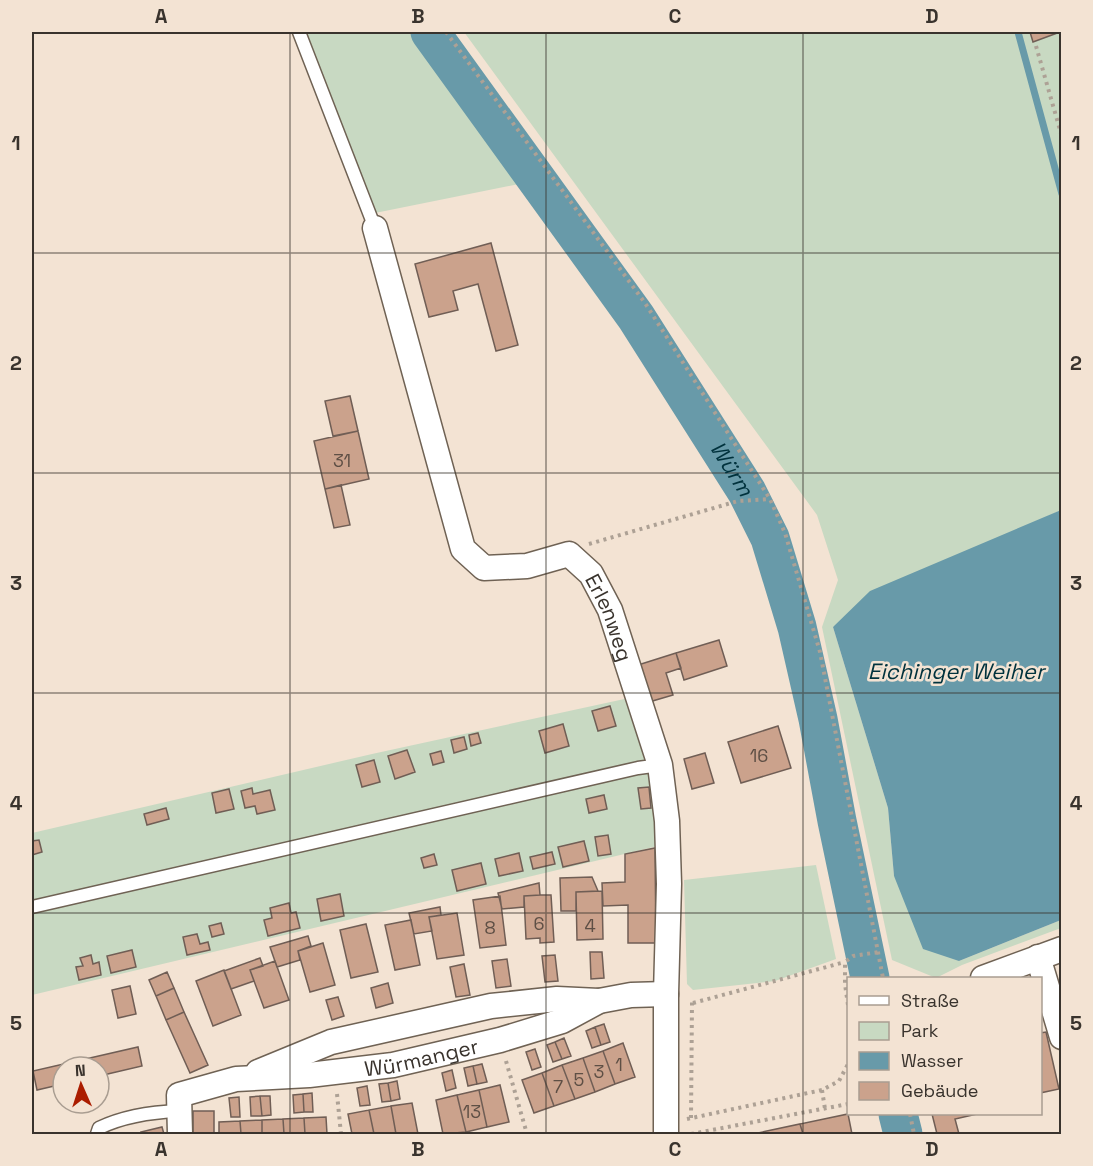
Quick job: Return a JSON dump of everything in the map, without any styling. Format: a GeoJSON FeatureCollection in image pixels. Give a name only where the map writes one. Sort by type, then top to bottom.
{"type":"FeatureCollection","features":[{"type":"Feature","properties":{"kind":"street","name":"Erlenweg"},"geometry":{"type":"LineString","coordinates":[[375,228],[463,549],[484,568],[527,566],[569,554],[591,574],[610,610],[660,765],[667,821],[669,884],[666,1129]]}},
{"type":"Feature","properties":{"kind":"street"},"geometry":{"type":"LineString","coordinates":[[986,977],[1062,949]]}},
{"type":"Feature","properties":{"kind":"street"},"geometry":{"type":"LineString","coordinates":[[1038,957],[1062,1037]]}},
{"type":"Feature","properties":{"kind":"street","name":"Würmanger"},"geometry":{"type":"LineString","coordinates":[[179,1103],[236,1078],[259,1072],[332,1042],[491,1006],[557,999],[599,1001],[631,995],[666,994]]}},
{"type":"Feature","properties":{"kind":"street","name":"Würmanger"},"geometry":{"type":"LineString","coordinates":[[236,1078],[309,1076],[393,1065],[500,1040],[562,1021],[599,1001]]}},
{"type":"Feature","properties":{"kind":"street"},"geometry":{"type":"LineString","coordinates":[[179,1103],[180,1134]]}},
{"type":"Feature","properties":{"kind":"lane"},"geometry":{"type":"LineString","coordinates":[[299,32],[375,228]]}},
{"type":"Feature","properties":{"kind":"lane"},"geometry":{"type":"LineString","coordinates":[[32,907],[660,765]]}},
{"type":"Feature","properties":{"kind":"lane"},"geometry":{"type":"LineString","coordinates":[[97,1134],[99,1128],[117,1120],[158,1112],[179,1103]]}},
{"type":"Feature","properties":{"kind":"path"},"geometry":{"type":"LineString","coordinates":[[446,32],[645,303],[770,499],[785,533],[820,652],[883,977]]}},
{"type":"Feature","properties":{"kind":"path"},"geometry":{"type":"LineString","coordinates":[[1036,46],[1062,137]]}},
{"type":"Feature","properties":{"kind":"path"},"geometry":{"type":"LineString","coordinates":[[569,554],[593,542],[738,501],[770,499]]}},
{"type":"Feature","properties":{"kind":"path"},"geometry":{"type":"LineString","coordinates":[[693,1003],[845,962],[853,956],[879,951]]}},
{"type":"Feature","properties":{"kind":"path"},"geometry":{"type":"LineString","coordinates":[[845,962],[844,984],[847,997]]}},
{"type":"Feature","properties":{"kind":"path"},"geometry":{"type":"LineString","coordinates":[[500,1040],[527,1134]]}},
{"type":"Feature","properties":{"kind":"path"},"geometry":{"type":"LineString","coordinates":[[666,1129],[822,1090],[839,1082],[847,1068]]}},
{"type":"Feature","properties":{"kind":"path"},"geometry":{"type":"LineString","coordinates":[[822,1090],[825,1109]]}},
{"type":"Feature","properties":{"kind":"path"},"geometry":{"type":"LineString","coordinates":[[691,1134],[847,1104]]}},
{"type":"Feature","properties":{"kind":"path"},"geometry":{"type":"LineString","coordinates":[[910,1115],[914,1134]]}},
{"type":"Feature","properties":{"kind":"green space"},"geometry":{"type":"Polygon","coordinates":[[[305,32],[415,32],[519,184],[375,213],[305,32]]]}},
{"type":"Feature","properties":{"kind":"green space"},"geometry":{"type":"Polygon","coordinates":[[[464,32],[1061,32],[1061,510],[833,627],[888,808],[894,876],[959,961],[1061,920],[1061,928],[962,965],[938,977],[892,960],[822,627],[838,580],[817,515],[464,32]]]}},
{"type":"Feature","properties":{"kind":"green space"},"geometry":{"type":"Polygon","coordinates":[[[629,698],[647,759],[658,846],[32,995],[32,833],[372,754],[629,698]]]}},
{"type":"Feature","properties":{"kind":"green space"},"geometry":{"type":"Polygon","coordinates":[[[816,865],[836,959],[775,981],[693,990],[687,984],[684,880],[816,865]]]}},
{"type":"Feature","properties":{"kind":"water","name":"Eichinger Weiher"},"geometry":{"type":"Polygon","coordinates":[[[1061,510],[1061,920],[959,961],[923,949],[894,876],[888,808],[833,627],[870,591],[1061,510]]]}},
{"type":"Feature","properties":{"kind":"building"},"geometry":{"type":"Polygon","coordinates":[[[1030,32],[1060,32],[1033,42],[1030,32]]]}},
{"type":"Feature","properties":{"kind":"building"},"geometry":{"type":"Polygon","coordinates":[[[491,243],[518,345],[496,351],[478,284],[453,291],[458,310],[429,317],[415,264],[491,243]]]}},
{"type":"Feature","properties":{"kind":"building"},"geometry":{"type":"Polygon","coordinates":[[[350,396],[358,431],[333,436],[325,401],[350,396]]]}},
{"type":"Feature","properties":{"kind":"building"},"geometry":{"type":"Polygon","coordinates":[[[358,431],[369,479],[325,489],[314,441],[358,431]]]}},
{"type":"Feature","properties":{"kind":"building"},"geometry":{"type":"Polygon","coordinates":[[[341,485],[350,525],[334,528],[325,489],[341,485]]]}},
{"type":"Feature","properties":{"kind":"building"},"geometry":{"type":"Polygon","coordinates":[[[719,640],[727,666],[684,680],[676,653],[719,640]]]}},
{"type":"Feature","properties":{"kind":"building"},"geometry":{"type":"Polygon","coordinates":[[[676,653],[681,668],[666,673],[673,695],[649,702],[638,665],[676,653]]]}},
{"type":"Feature","properties":{"kind":"building"},"geometry":{"type":"Polygon","coordinates":[[[610,706],[616,726],[598,731],[592,711],[610,706]]]}},
{"type":"Feature","properties":{"kind":"building"},"geometry":{"type":"Polygon","coordinates":[[[563,724],[569,746],[545,753],[539,731],[563,724]]]}},
{"type":"Feature","properties":{"kind":"building"},"geometry":{"type":"Polygon","coordinates":[[[778,726],[791,768],[741,783],[728,742],[778,726]]]}},
{"type":"Feature","properties":{"kind":"building"},"geometry":{"type":"Polygon","coordinates":[[[478,733],[481,743],[471,746],[469,735],[478,733]]]}},
{"type":"Feature","properties":{"kind":"building"},"geometry":{"type":"Polygon","coordinates":[[[464,737],[467,749],[454,753],[451,740],[464,737]]]}},
{"type":"Feature","properties":{"kind":"building"},"geometry":{"type":"Polygon","coordinates":[[[407,750],[415,772],[395,779],[388,756],[407,750]]]}},
{"type":"Feature","properties":{"kind":"building"},"geometry":{"type":"Polygon","coordinates":[[[441,751],[444,762],[433,765],[430,754],[441,751]]]}},
{"type":"Feature","properties":{"kind":"building"},"geometry":{"type":"Polygon","coordinates":[[[705,753],[714,783],[692,789],[684,759],[705,753]]]}},
{"type":"Feature","properties":{"kind":"building"},"geometry":{"type":"Polygon","coordinates":[[[374,760],[380,782],[362,787],[356,765],[374,760]]]}},
{"type":"Feature","properties":{"kind":"building"},"geometry":{"type":"Polygon","coordinates":[[[649,787],[651,808],[641,809],[638,788],[649,787]]]}},
{"type":"Feature","properties":{"kind":"building"},"geometry":{"type":"Polygon","coordinates":[[[252,788],[253,794],[270,790],[275,810],[257,814],[255,806],[245,808],[241,791],[252,788]]]}},
{"type":"Feature","properties":{"kind":"building"},"geometry":{"type":"Polygon","coordinates":[[[229,789],[234,809],[216,813],[212,793],[229,789]]]}},
{"type":"Feature","properties":{"kind":"building"},"geometry":{"type":"Polygon","coordinates":[[[604,795],[607,809],[589,813],[586,799],[604,795]]]}},
{"type":"Feature","properties":{"kind":"building"},"geometry":{"type":"Polygon","coordinates":[[[166,808],[169,819],[147,825],[144,814],[166,808]]]}},
{"type":"Feature","properties":{"kind":"building"},"geometry":{"type":"Polygon","coordinates":[[[608,835],[611,854],[598,856],[595,837],[608,835]]]}},
{"type":"Feature","properties":{"kind":"building"},"geometry":{"type":"Polygon","coordinates":[[[39,840],[42,852],[32,855],[32,841],[39,840]]]}},
{"type":"Feature","properties":{"kind":"building"},"geometry":{"type":"Polygon","coordinates":[[[584,841],[589,861],[563,867],[558,847],[584,841]]]}},
{"type":"Feature","properties":{"kind":"building"},"geometry":{"type":"Polygon","coordinates":[[[655,848],[656,943],[628,943],[628,905],[603,906],[602,883],[625,882],[625,854],[655,848]]]}},
{"type":"Feature","properties":{"kind":"building"},"geometry":{"type":"Polygon","coordinates":[[[552,852],[555,864],[533,869],[530,857],[552,852]]]}},
{"type":"Feature","properties":{"kind":"building"},"geometry":{"type":"Polygon","coordinates":[[[519,853],[523,871],[499,876],[495,859],[519,853]]]}},
{"type":"Feature","properties":{"kind":"building"},"geometry":{"type":"Polygon","coordinates":[[[434,854],[437,865],[424,868],[421,858],[434,854]]]}},
{"type":"Feature","properties":{"kind":"building"},"geometry":{"type":"Polygon","coordinates":[[[481,863],[486,884],[457,891],[452,870],[481,863]]]}},
{"type":"Feature","properties":{"kind":"building"},"geometry":{"type":"Polygon","coordinates":[[[592,877],[598,891],[576,892],[576,911],[561,911],[560,878],[592,877]]]}},
{"type":"Feature","properties":{"kind":"building"},"geometry":{"type":"Polygon","coordinates":[[[539,883],[540,895],[524,896],[524,907],[502,909],[498,893],[539,883]]]}},
{"type":"Feature","properties":{"kind":"building"},"geometry":{"type":"Polygon","coordinates":[[[602,891],[603,939],[577,940],[576,892],[602,891]]]}},
{"type":"Feature","properties":{"kind":"building"},"geometry":{"type":"Polygon","coordinates":[[[340,894],[344,916],[321,921],[317,899],[340,894]]]}},
{"type":"Feature","properties":{"kind":"building"},"geometry":{"type":"Polygon","coordinates":[[[551,895],[554,942],[540,943],[540,938],[526,939],[524,896],[551,895]]]}},
{"type":"Feature","properties":{"kind":"building"},"geometry":{"type":"Polygon","coordinates":[[[500,896],[506,945],[480,948],[473,900],[500,896]]]}},
{"type":"Feature","properties":{"kind":"building"},"geometry":{"type":"Polygon","coordinates":[[[289,903],[291,913],[296,912],[300,928],[268,936],[264,920],[272,918],[270,908],[289,903]]]}},
{"type":"Feature","properties":{"kind":"building"},"geometry":{"type":"Polygon","coordinates":[[[440,907],[441,915],[429,917],[432,931],[414,934],[409,913],[440,907]]]}},
{"type":"Feature","properties":{"kind":"building"},"geometry":{"type":"Polygon","coordinates":[[[457,913],[464,955],[437,959],[429,917],[457,913]]]}},
{"type":"Feature","properties":{"kind":"building"},"geometry":{"type":"Polygon","coordinates":[[[411,920],[420,965],[395,970],[385,925],[411,920]]]}},
{"type":"Feature","properties":{"kind":"building"},"geometry":{"type":"Polygon","coordinates":[[[221,923],[224,934],[212,937],[209,926],[221,923]]]}},
{"type":"Feature","properties":{"kind":"building"},"geometry":{"type":"Polygon","coordinates":[[[366,924],[378,972],[351,978],[340,930],[366,924]]]}},
{"type":"Feature","properties":{"kind":"building"},"geometry":{"type":"Polygon","coordinates":[[[197,934],[200,944],[208,942],[210,950],[187,955],[183,937],[197,934]]]}},
{"type":"Feature","properties":{"kind":"building"},"geometry":{"type":"Polygon","coordinates":[[[308,936],[311,946],[298,951],[300,960],[277,967],[270,947],[308,936]]]}},
{"type":"Feature","properties":{"kind":"building"},"geometry":{"type":"Polygon","coordinates":[[[323,943],[335,985],[310,992],[298,951],[323,943]]]}},
{"type":"Feature","properties":{"kind":"building"},"geometry":{"type":"Polygon","coordinates":[[[132,950],[136,967],[111,973],[107,956],[132,950]]]}},
{"type":"Feature","properties":{"kind":"building"},"geometry":{"type":"Polygon","coordinates":[[[590,952],[602,952],[604,978],[591,979],[590,952]]]}},
{"type":"Feature","properties":{"kind":"building"},"geometry":{"type":"Polygon","coordinates":[[[91,955],[93,964],[99,962],[101,975],[79,980],[76,967],[83,966],[80,958],[91,955]]]}},
{"type":"Feature","properties":{"kind":"building"},"geometry":{"type":"Polygon","coordinates":[[[555,955],[558,981],[545,982],[542,956],[555,955]]]}},
{"type":"Feature","properties":{"kind":"building"},"geometry":{"type":"Polygon","coordinates":[[[260,958],[263,966],[250,970],[254,981],[231,989],[224,971],[260,958]]]}},
{"type":"Feature","properties":{"kind":"building"},"geometry":{"type":"Polygon","coordinates":[[[507,959],[511,986],[496,988],[492,961],[507,959]]]}},
{"type":"Feature","properties":{"kind":"building"},"geometry":{"type":"Polygon","coordinates":[[[275,961],[289,1000],[264,1008],[250,970],[275,961]]]}},
{"type":"Feature","properties":{"kind":"building"},"geometry":{"type":"Polygon","coordinates":[[[464,964],[470,995],[456,997],[450,967],[464,964]]]}},
{"type":"Feature","properties":{"kind":"building"},"geometry":{"type":"Polygon","coordinates":[[[224,970],[241,1015],[213,1026],[196,981],[224,970]]]}},
{"type":"Feature","properties":{"kind":"building"},"geometry":{"type":"Polygon","coordinates":[[[167,972],[174,988],[156,996],[149,980],[167,972]]]}},
{"type":"Feature","properties":{"kind":"building"},"geometry":{"type":"Polygon","coordinates":[[[388,983],[393,1003],[376,1008],[371,988],[388,983]]]}},
{"type":"Feature","properties":{"kind":"building"},"geometry":{"type":"Polygon","coordinates":[[[130,986],[136,1014],[118,1018],[112,990],[130,986]]]}},
{"type":"Feature","properties":{"kind":"building"},"geometry":{"type":"Polygon","coordinates":[[[174,988],[184,1012],[166,1020],[156,996],[174,988]]]}},
{"type":"Feature","properties":{"kind":"building"},"geometry":{"type":"Polygon","coordinates":[[[338,997],[344,1016],[332,1020],[326,1000],[338,997]]]}},
{"type":"Feature","properties":{"kind":"building"},"geometry":{"type":"Polygon","coordinates":[[[184,1012],[208,1065],[190,1073],[166,1020],[184,1012]]]}},
{"type":"Feature","properties":{"kind":"building"},"geometry":{"type":"Polygon","coordinates":[[[604,1024],[610,1042],[601,1045],[595,1027],[604,1024]]]}},
{"type":"Feature","properties":{"kind":"building"},"geometry":{"type":"Polygon","coordinates":[[[595,1027],[601,1045],[592,1048],[586,1031],[595,1027]]]}},
{"type":"Feature","properties":{"kind":"building"},"geometry":{"type":"Polygon","coordinates":[[[1046,1032],[1059,1089],[1042,1093],[1042,1033],[1046,1032]]]}},
{"type":"Feature","properties":{"kind":"building"},"geometry":{"type":"Polygon","coordinates":[[[564,1038],[571,1056],[562,1059],[555,1042],[564,1038]]]}},
{"type":"Feature","properties":{"kind":"building"},"geometry":{"type":"Polygon","coordinates":[[[555,1042],[562,1059],[553,1062],[547,1045],[555,1042]]]}},
{"type":"Feature","properties":{"kind":"building"},"geometry":{"type":"Polygon","coordinates":[[[623,1043],[635,1077],[615,1084],[603,1051],[623,1043]]]}},
{"type":"Feature","properties":{"kind":"building"},"geometry":{"type":"Polygon","coordinates":[[[138,1047],[142,1066],[111,1073],[111,1055],[103,1055],[138,1047]]]}},
{"type":"Feature","properties":{"kind":"building"},"geometry":{"type":"Polygon","coordinates":[[[535,1049],[541,1067],[532,1070],[526,1052],[535,1049]]]}},
{"type":"Feature","properties":{"kind":"building"},"geometry":{"type":"Polygon","coordinates":[[[603,1051],[615,1084],[595,1092],[583,1058],[603,1051]]]}},
{"type":"Feature","properties":{"kind":"building"},"geometry":{"type":"Polygon","coordinates":[[[583,1058],[595,1092],[575,1099],[562,1065],[583,1058]]]}},
{"type":"Feature","properties":{"kind":"building"},"geometry":{"type":"Polygon","coordinates":[[[482,1064],[487,1082],[477,1084],[473,1066],[482,1064]]]}},
{"type":"Feature","properties":{"kind":"building"},"geometry":{"type":"Polygon","coordinates":[[[562,1065],[575,1099],[554,1106],[542,1073],[562,1065]]]}},
{"type":"Feature","properties":{"kind":"building"},"geometry":{"type":"Polygon","coordinates":[[[473,1066],[477,1084],[468,1086],[464,1068],[473,1066]]]}},
{"type":"Feature","properties":{"kind":"building"},"geometry":{"type":"Polygon","coordinates":[[[51,1067],[51,1087],[37,1090],[33,1071],[51,1067]]]}},
{"type":"Feature","properties":{"kind":"building"},"geometry":{"type":"Polygon","coordinates":[[[452,1070],[456,1088],[446,1091],[442,1073],[452,1070]]]}},
{"type":"Feature","properties":{"kind":"building"},"geometry":{"type":"Polygon","coordinates":[[[542,1073],[554,1106],[534,1113],[522,1080],[542,1073]]]}},
{"type":"Feature","properties":{"kind":"building"},"geometry":{"type":"Polygon","coordinates":[[[397,1081],[400,1099],[391,1101],[388,1083],[397,1081]]]}},
{"type":"Feature","properties":{"kind":"building"},"geometry":{"type":"Polygon","coordinates":[[[388,1083],[391,1101],[382,1102],[379,1084],[388,1083]]]}},
{"type":"Feature","properties":{"kind":"building"},"geometry":{"type":"Polygon","coordinates":[[[500,1085],[509,1122],[487,1127],[479,1090],[500,1085]]]}},
{"type":"Feature","properties":{"kind":"building"},"geometry":{"type":"Polygon","coordinates":[[[367,1086],[370,1105],[360,1106],[357,1088],[367,1086]]]}},
{"type":"Feature","properties":{"kind":"building"},"geometry":{"type":"Polygon","coordinates":[[[479,1090],[487,1127],[466,1132],[457,1095],[479,1090]]]}},
{"type":"Feature","properties":{"kind":"building"},"geometry":{"type":"Polygon","coordinates":[[[312,1093],[313,1112],[304,1112],[303,1094],[312,1093]]]}},
{"type":"Feature","properties":{"kind":"building"},"geometry":{"type":"Polygon","coordinates":[[[303,1094],[304,1112],[294,1113],[293,1095],[303,1094]]]}},
{"type":"Feature","properties":{"kind":"building"},"geometry":{"type":"Polygon","coordinates":[[[457,1095],[466,1132],[443,1134],[436,1100],[457,1095]]]}},
{"type":"Feature","properties":{"kind":"building"},"geometry":{"type":"Polygon","coordinates":[[[260,1096],[262,1116],[251,1116],[250,1097],[260,1096]]]}},
{"type":"Feature","properties":{"kind":"building"},"geometry":{"type":"Polygon","coordinates":[[[260,1096],[270,1096],[271,1115],[262,1116],[260,1096]]]}},
{"type":"Feature","properties":{"kind":"building"},"geometry":{"type":"Polygon","coordinates":[[[239,1097],[240,1117],[231,1117],[229,1098],[239,1097]]]}},
{"type":"Feature","properties":{"kind":"building"},"geometry":{"type":"Polygon","coordinates":[[[412,1103],[418,1134],[396,1134],[391,1106],[412,1103]]]}},
{"type":"Feature","properties":{"kind":"building"},"geometry":{"type":"Polygon","coordinates":[[[391,1106],[396,1134],[374,1134],[369,1110],[391,1106]]]}},
{"type":"Feature","properties":{"kind":"building"},"geometry":{"type":"Polygon","coordinates":[[[369,1110],[374,1134],[352,1134],[348,1114],[369,1110]]]}},
{"type":"Feature","properties":{"kind":"building"},"geometry":{"type":"Polygon","coordinates":[[[193,1111],[214,1111],[214,1134],[193,1134],[193,1111]]]}},
{"type":"Feature","properties":{"kind":"building"},"geometry":{"type":"Polygon","coordinates":[[[847,1114],[852,1134],[803,1134],[800,1124],[847,1114]]]}},
{"type":"Feature","properties":{"kind":"building"},"geometry":{"type":"Polygon","coordinates":[[[932,1115],[973,1115],[955,1119],[959,1134],[937,1134],[932,1115]]]}},
{"type":"Feature","properties":{"kind":"building"},"geometry":{"type":"Polygon","coordinates":[[[326,1117],[327,1134],[305,1134],[304,1118],[326,1117]]]}},
{"type":"Feature","properties":{"kind":"building"},"geometry":{"type":"Polygon","coordinates":[[[304,1118],[305,1134],[284,1134],[283,1119],[304,1118]]]}},
{"type":"Feature","properties":{"kind":"building"},"geometry":{"type":"Polygon","coordinates":[[[283,1119],[284,1134],[262,1134],[262,1120],[283,1119]]]}},
{"type":"Feature","properties":{"kind":"building"},"geometry":{"type":"Polygon","coordinates":[[[262,1120],[262,1134],[241,1134],[240,1121],[262,1120]]]}},
{"type":"Feature","properties":{"kind":"building"},"geometry":{"type":"Polygon","coordinates":[[[240,1121],[241,1134],[219,1134],[219,1122],[240,1121]]]}},
{"type":"Feature","properties":{"kind":"building"},"geometry":{"type":"Polygon","coordinates":[[[800,1124],[803,1134],[753,1134],[800,1124]]]}},
{"type":"Feature","properties":{"kind":"building"},"geometry":{"type":"Polygon","coordinates":[[[162,1127],[164,1134],[142,1134],[141,1132],[162,1127]]]}},
{"type":"Feature","properties":{"kind":"waterway","name":"Würm"},"geometry":{"type":"LineString","coordinates":[[430,32],[636,317],[747,492],[770,538],[797,627],[818,719],[870,977]]}},
{"type":"Feature","properties":{"kind":"waterway"},"geometry":{"type":"LineString","coordinates":[[1018,32],[1062,194]]}},
{"type":"Feature","properties":{"kind":"waterway","name":"Würm"},"geometry":{"type":"LineString","coordinates":[[898,1115],[903,1134]]}}]}
